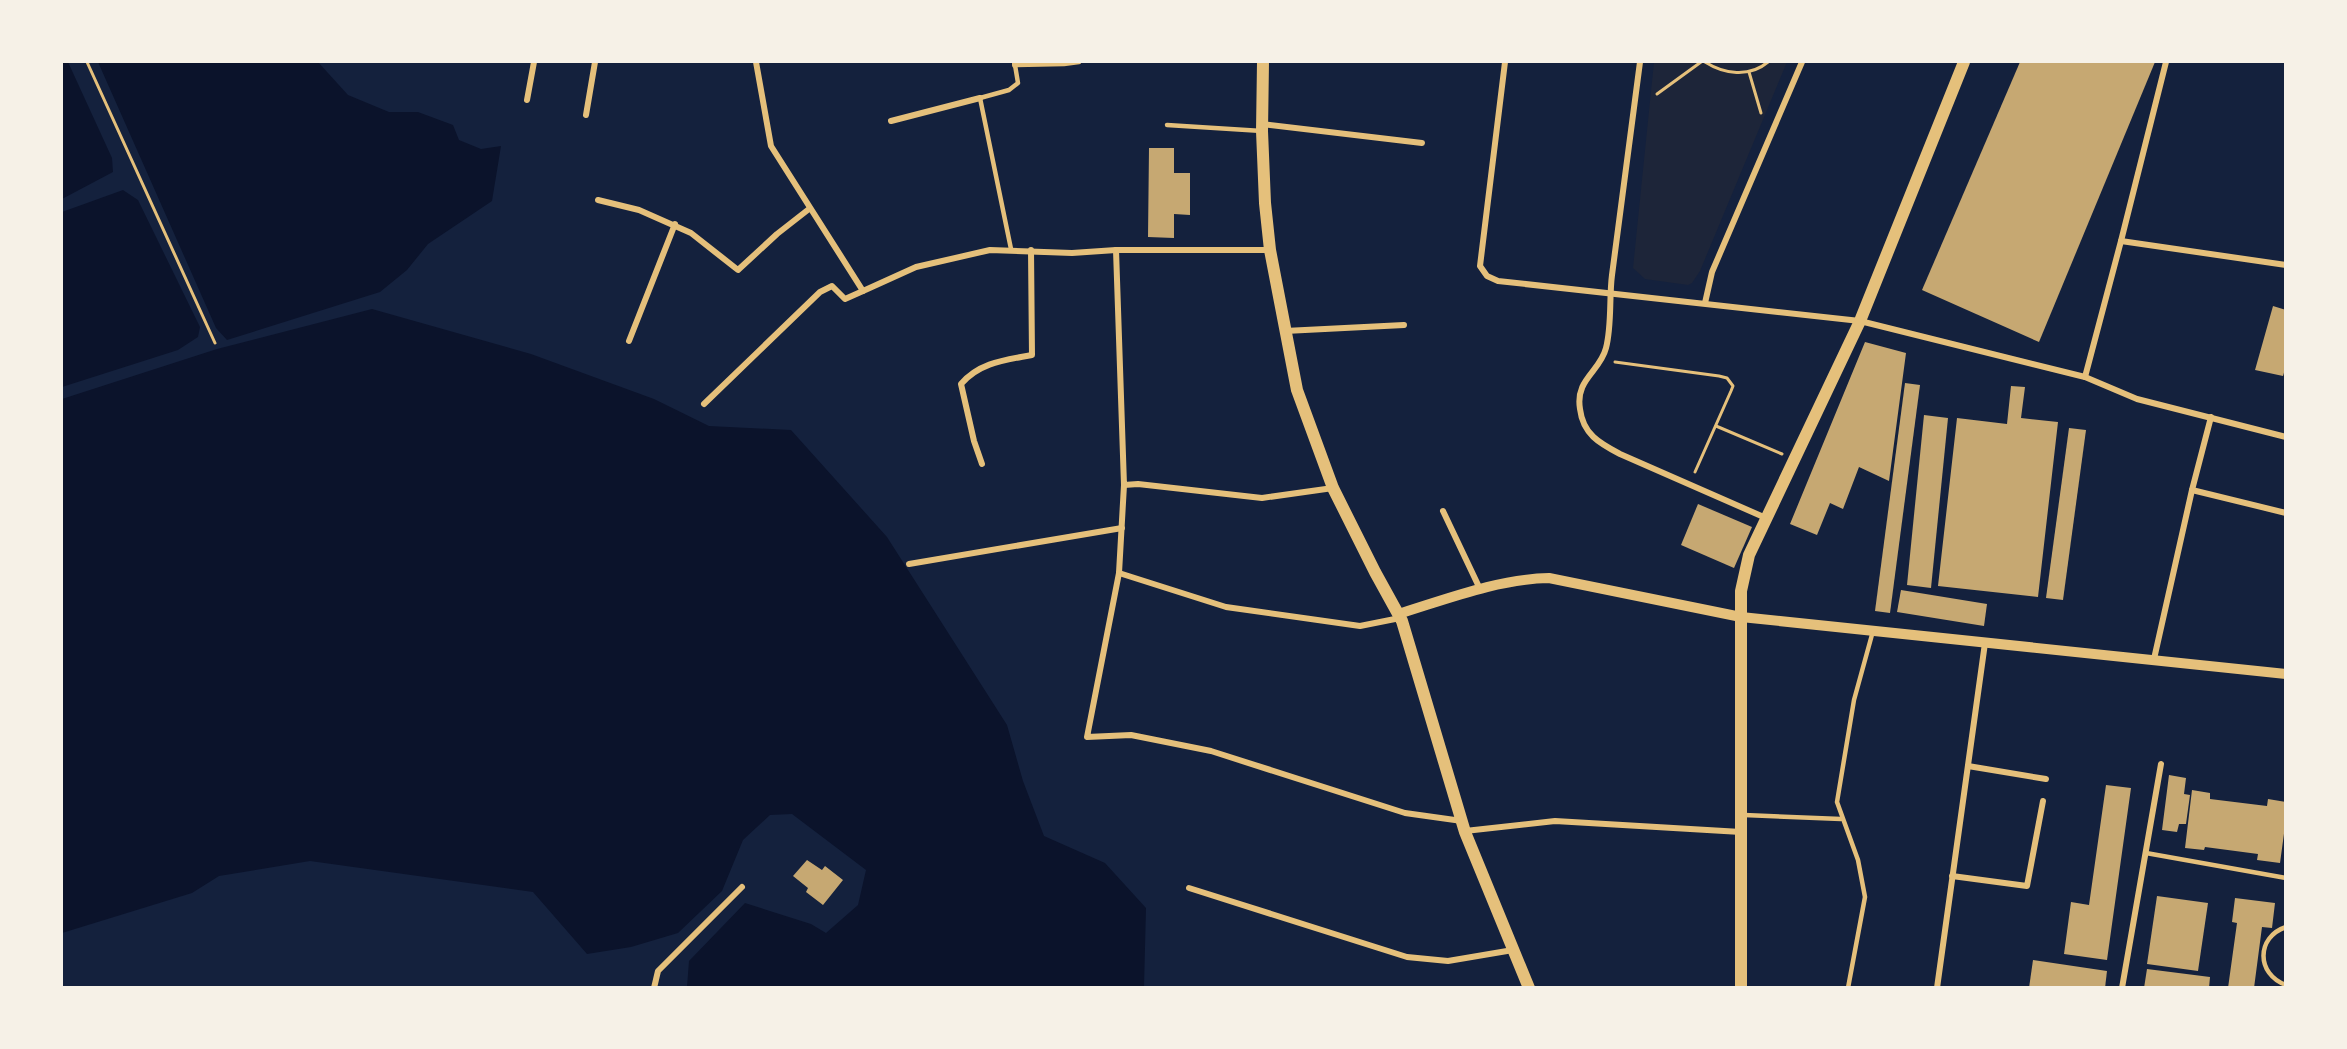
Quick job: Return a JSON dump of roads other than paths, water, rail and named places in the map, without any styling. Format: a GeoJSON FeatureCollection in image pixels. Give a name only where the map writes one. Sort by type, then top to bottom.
{"type":"FeatureCollection","features":[{"type":"Feature","properties":{"kind":"main road"},"geometry":{"type":"LineString","coordinates":[[1263,62],[1262,128],[1270,250],[1297,390],[1333,488],[1399,616],[1463,826],[1528,987]]}},
{"type":"Feature","properties":{"kind":"main road"},"geometry":{"type":"LineString","coordinates":[[1741,987],[1741,591],[1749,555],[1860,321],[1964,62]]}},
{"type":"Feature","properties":{"kind":"street"},"geometry":{"type":"LineString","coordinates":[[527,100],[534,62]]}},
{"type":"Feature","properties":{"kind":"street"},"geometry":{"type":"LineString","coordinates":[[586,115],[595,62]]}},
{"type":"Feature","properties":{"kind":"street"},"geometry":{"type":"LineString","coordinates":[[756,62],[771,146],[863,291]]}},
{"type":"Feature","properties":{"kind":"street"},"geometry":{"type":"LineString","coordinates":[[1505,62],[1480,266],[1487,276],[1498,281],[1860,321],[2085,377],[2137,399],[2286,437]]}},
{"type":"Feature","properties":{"kind":"street"},"geometry":{"type":"LineString","coordinates":[[1640,62],[1610,294],[1606,346],[1603,356],[1584,381],[1579,396],[1582,421],[1588,433],[1599,443],[1767,518]]}},
{"type":"Feature","properties":{"kind":"street"},"geometry":{"type":"LineString","coordinates":[[1705,303],[1712,272],[1802,62]]}},
{"type":"Feature","properties":{"kind":"street"},"geometry":{"type":"LineString","coordinates":[[2085,377],[2166,62]]}},
{"type":"Feature","properties":{"kind":"street"},"geometry":{"type":"LineString","coordinates":[[891,121],[980,98]]}},
{"type":"Feature","properties":{"kind":"street"},"geometry":{"type":"LineString","coordinates":[[1262,128],[1422,143]]}},
{"type":"Feature","properties":{"kind":"street"},"geometry":{"type":"LineString","coordinates":[[598,200],[639,210],[691,232],[738,270],[777,234],[809,209]]}},
{"type":"Feature","properties":{"kind":"street"},"geometry":{"type":"LineString","coordinates":[[629,341],[675,224]]}},
{"type":"Feature","properties":{"kind":"street"},"geometry":{"type":"LineString","coordinates":[[2121,241],[2286,265]]}},
{"type":"Feature","properties":{"kind":"street"},"geometry":{"type":"LineString","coordinates":[[704,404],[820,292],[832,286],[844,299],[916,267],[990,250],[1072,253],[1116,250],[1270,250]]}},
{"type":"Feature","properties":{"kind":"street"},"geometry":{"type":"LineString","coordinates":[[982,464],[974,441],[961,384],[969,375],[990,363],[1032,355],[1031,250]]}},
{"type":"Feature","properties":{"kind":"street"},"geometry":{"type":"LineString","coordinates":[[1116,250],[1124,485],[1122,528],[1119,573],[1088,737],[1131,735],[1211,751],[1405,813],[1463,826],[1555,821],[1741,832]]}},
{"type":"Feature","properties":{"kind":"street"},"geometry":{"type":"LineString","coordinates":[[1285,331],[1404,325]]}},
{"type":"Feature","properties":{"kind":"street"},"geometry":{"type":"LineString","coordinates":[[2154,659],[2211,417]]}},
{"type":"Feature","properties":{"kind":"street"},"geometry":{"type":"LineString","coordinates":[[1124,485],[1138,484],[1262,498],[1333,488]]}},
{"type":"Feature","properties":{"kind":"street"},"geometry":{"type":"LineString","coordinates":[[2192,490],[2286,513]]}},
{"type":"Feature","properties":{"kind":"street"},"geometry":{"type":"LineString","coordinates":[[1443,511],[1480,590]]}},
{"type":"Feature","properties":{"kind":"street"},"geometry":{"type":"LineString","coordinates":[[909,564],[1122,528]]}},
{"type":"Feature","properties":{"kind":"street"},"geometry":{"type":"LineString","coordinates":[[1119,573],[1227,607],[1359,626],[1527,578],[1549,578],[1741,617],[2286,674]]}},
{"type":"Feature","properties":{"kind":"street"},"geometry":{"type":"LineString","coordinates":[[1937,987],[1985,643]]}},
{"type":"Feature","properties":{"kind":"street"},"geometry":{"type":"LineString","coordinates":[[2122,987],[2161,764]]}},
{"type":"Feature","properties":{"kind":"street"},"geometry":{"type":"LineString","coordinates":[[1968,766],[2046,779]]}},
{"type":"Feature","properties":{"kind":"street"},"geometry":{"type":"LineString","coordinates":[[1952,876],[2028,886],[2043,801]]}},
{"type":"Feature","properties":{"kind":"street"},"geometry":{"type":"LineString","coordinates":[[654,987],[658,971],[742,887]]}},
{"type":"Feature","properties":{"kind":"street"},"geometry":{"type":"LineString","coordinates":[[1189,888],[1407,957],[1448,961],[1513,950]]}},
{"type":"Feature","properties":{"kind":"lane"},"geometry":{"type":"LineString","coordinates":[[1011,249],[980,98],[1009,90],[1018,83],[1015,63],[1079,62]]}},
{"type":"Feature","properties":{"kind":"lane"},"geometry":{"type":"LineString","coordinates":[[1167,126],[1262,128]]}},
{"type":"Feature","properties":{"kind":"lane"},"geometry":{"type":"LineString","coordinates":[[1848,987],[1865,897],[1858,860],[1841,819],[1837,802],[1856,693],[1873,631]]}},
{"type":"Feature","properties":{"kind":"lane"},"geometry":{"type":"LineString","coordinates":[[1741,815],[1841,819]]}},
{"type":"Feature","properties":{"kind":"lane"},"geometry":{"type":"LineString","coordinates":[[2146,853],[2286,878]]}},
{"type":"Feature","properties":{"kind":"lane"},"geometry":{"type":"LineString","coordinates":[[2286,927],[2274,932],[2267,939],[2262,958],[2270,976],[2286,985]]}}]}
